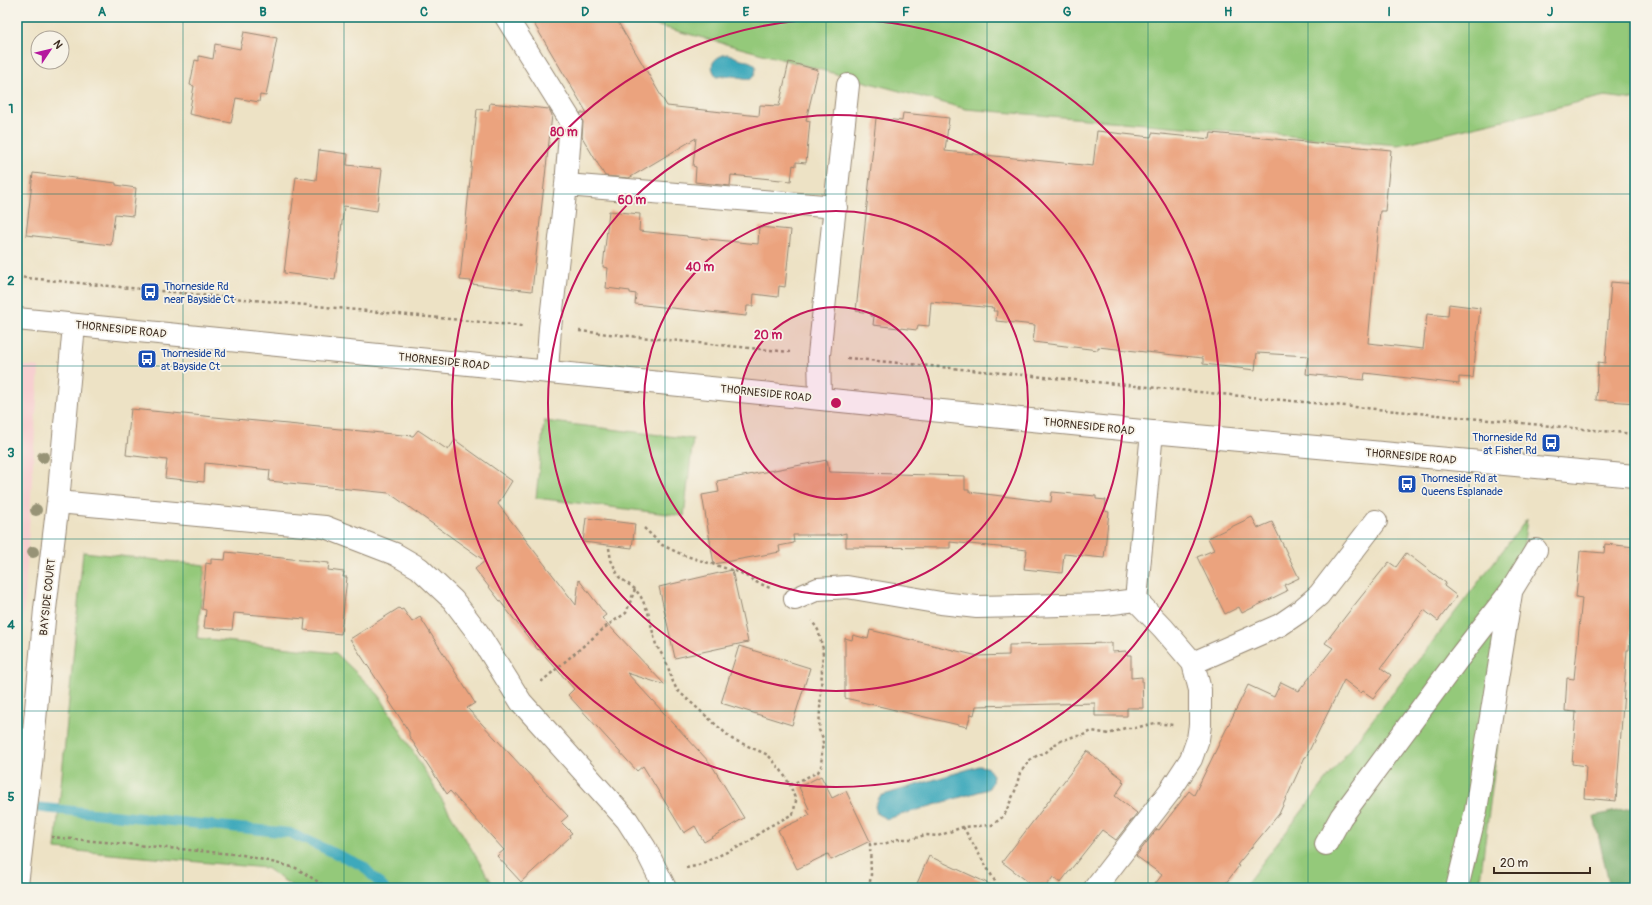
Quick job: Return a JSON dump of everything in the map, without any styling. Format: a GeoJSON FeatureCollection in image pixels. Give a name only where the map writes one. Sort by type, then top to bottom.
{"type":"FeatureCollection","features":[{"type":"Feature","properties":{"kind":"street"},"geometry":{"type":"LineString","coordinates":[[506,17],[571,121],[547,371]]}},
{"type":"Feature","properties":{"kind":"street"},"geometry":{"type":"LineString","coordinates":[[820,398],[820,355],[848,85]]}},
{"type":"Feature","properties":{"kind":"street"},"geometry":{"type":"LineString","coordinates":[[566,185],[836,207]]}},
{"type":"Feature","properties":{"kind":"street","name":"THORNESIDE ROAD"},"geometry":{"type":"LineString","coordinates":[[17,319],[1152,432],[1635,476]]}},
{"type":"Feature","properties":{"kind":"street","name":"BAYSIDE COURT"},"geometry":{"type":"LineString","coordinates":[[18,877],[31,765],[45,609],[58,502],[74,325]]}},
{"type":"Feature","properties":{"kind":"street"},"geometry":{"type":"LineString","coordinates":[[1095,888],[1170,791],[1191,760],[1198,739],[1200,725],[1200,690],[1193,663],[1163,628],[1136,600],[1152,432]]}},
{"type":"Feature","properties":{"kind":"street"},"geometry":{"type":"LineString","coordinates":[[58,502],[325,527],[395,554],[420,568],[453,600],[478,633],[520,700],[627,820],[654,865],[665,888]]}},
{"type":"Feature","properties":{"kind":"street"},"geometry":{"type":"LineString","coordinates":[[1193,663],[1280,625],[1299,612],[1319,595],[1376,521]]}},
{"type":"Feature","properties":{"kind":"street"},"geometry":{"type":"LineString","coordinates":[[1326,844],[1341,817],[1458,659],[1511,591],[1536,550]]}},
{"type":"Feature","properties":{"kind":"street"},"geometry":{"type":"LineString","coordinates":[[795,599],[818,589],[847,587],[942,603],[977,607],[1105,604],[1136,600]]}},
{"type":"Feature","properties":{"kind":"street"},"geometry":{"type":"LineString","coordinates":[[1457,888],[1476,810],[1511,591]]}},
{"type":"Feature","properties":{"kind":"path"},"geometry":{"type":"LineString","coordinates":[[644,528],[662,545],[683,555],[741,573],[756,582],[795,599],[818,630],[823,649],[819,730],[823,738],[821,767],[818,772],[790,785]]}},
{"type":"Feature","properties":{"kind":"path"},"geometry":{"type":"LineString","coordinates":[[609,548],[611,560],[618,576],[635,589],[641,597],[648,612],[656,646],[666,661],[677,690],[732,739],[768,755],[781,770],[790,785],[796,801],[793,814],[768,827],[747,843],[696,866],[675,869],[654,865]]}},
{"type":"Feature","properties":{"kind":"path"},"geometry":{"type":"LineString","coordinates":[[520,700],[608,625],[626,613],[635,589]]}},
{"type":"Feature","properties":{"kind":"path"},"geometry":{"type":"LineString","coordinates":[[869,888],[871,875],[870,844],[884,844],[898,839],[912,839],[925,835],[938,836],[963,827],[992,825],[1004,816],[1015,791],[1020,773],[1030,760],[1045,753],[1058,742],[1076,736],[1081,736],[1092,731],[1110,734],[1125,728],[1135,728],[1155,722],[1174,725],[1200,725]]}},
{"type":"Feature","properties":{"kind":"path"},"geometry":{"type":"LineString","coordinates":[[963,827],[999,888]]}},
{"type":"Feature","properties":{"kind":"path"},"geometry":{"type":"LineString","coordinates":[[23,835],[242,855],[296,868],[328,888]]}},
{"type":"Feature","properties":{"kind":"shaded area"},"geometry":{"type":"Polygon","coordinates":[[[17,365],[39,367],[17,722],[17,365]]]}},
{"type":"Feature","properties":{"kind":"green space"},"geometry":{"type":"Polygon","coordinates":[[[641,17],[1635,17],[1635,100],[1605,96],[1398,145],[966,109],[644,22],[641,17]]]}},
{"type":"Feature","properties":{"kind":"green space"},"geometry":{"type":"Polygon","coordinates":[[[544,421],[693,439],[684,516],[536,498],[544,421]]]}},
{"type":"Feature","properties":{"kind":"green space"},"geometry":{"type":"Polygon","coordinates":[[[1527,519],[1479,888],[1243,888],[1527,519]]]}},
{"type":"Feature","properties":{"kind":"green space"},"geometry":{"type":"Polygon","coordinates":[[[83,552],[205,565],[197,638],[336,653],[379,695],[495,888],[295,888],[266,868],[55,849],[83,552]]]}},
{"type":"Feature","properties":{"kind":"green space"},"geometry":{"type":"Polygon","coordinates":[[[1635,807],[1635,888],[1610,888],[1594,816],[1635,807]]]}},
{"type":"Feature","properties":{"kind":"water"},"geometry":{"type":"Polygon","coordinates":[[[727,54],[754,64],[756,66],[756,72],[752,78],[733,76],[717,77],[714,73],[712,65],[713,62],[722,55],[727,54]]]}},
{"type":"Feature","properties":{"kind":"water"},"geometry":{"type":"Polygon","coordinates":[[[979,766],[987,767],[993,775],[992,783],[988,789],[887,819],[877,814],[875,806],[880,796],[979,766]]]}},
{"type":"Feature","properties":{"kind":"building"},"geometry":{"type":"Polygon","coordinates":[[[530,17],[615,17],[667,106],[759,116],[760,105],[779,106],[789,62],[818,70],[806,120],[810,121],[806,163],[796,162],[796,166],[793,165],[791,181],[731,175],[730,186],[695,182],[696,167],[693,166],[696,138],[629,178],[605,176],[582,137],[583,122],[580,113],[587,113],[530,17]]]}},
{"type":"Feature","properties":{"kind":"building"},"geometry":{"type":"Polygon","coordinates":[[[244,32],[277,38],[266,96],[260,95],[259,102],[236,98],[231,123],[189,114],[194,86],[190,85],[195,60],[199,61],[199,56],[213,59],[215,44],[240,49],[244,32]]]}},
{"type":"Feature","properties":{"kind":"building"},"geometry":{"type":"Polygon","coordinates":[[[490,103],[549,109],[552,115],[532,291],[471,284],[471,281],[460,280],[477,109],[489,110],[490,103]]]}},
{"type":"Feature","properties":{"kind":"building"},"geometry":{"type":"Polygon","coordinates":[[[903,113],[949,118],[945,151],[1093,166],[1097,131],[1151,137],[1152,133],[1210,139],[1211,133],[1391,150],[1385,211],[1380,211],[1368,343],[1423,349],[1427,314],[1448,316],[1449,304],[1480,308],[1473,378],[1459,377],[1459,384],[1365,373],[1364,380],[1306,374],[1308,356],[1257,353],[1255,370],[1203,364],[1203,358],[1098,347],[1098,350],[1033,342],[1035,325],[996,321],[997,311],[993,311],[994,308],[931,302],[929,326],[918,325],[917,330],[873,325],[874,316],[871,316],[871,313],[856,311],[876,118],[902,121],[903,113]]]}},
{"type":"Feature","properties":{"kind":"building"},"geometry":{"type":"Polygon","coordinates":[[[319,150],[348,154],[347,165],[382,169],[377,211],[344,206],[335,280],[284,273],[296,177],[316,180],[319,150]]]}},
{"type":"Feature","properties":{"kind":"building"},"geometry":{"type":"Polygon","coordinates":[[[33,173],[116,183],[116,185],[136,188],[133,216],[115,214],[111,245],[26,235],[33,173]]]}},
{"type":"Feature","properties":{"kind":"building"},"geometry":{"type":"Polygon","coordinates":[[[609,211],[640,214],[639,231],[687,237],[758,244],[759,227],[791,230],[785,287],[779,286],[778,297],[754,294],[753,306],[747,306],[746,316],[635,304],[636,294],[630,293],[630,291],[606,288],[608,268],[603,267],[609,211]]]}},
{"type":"Feature","properties":{"kind":"building"},"geometry":{"type":"Polygon","coordinates":[[[1611,282],[1635,284],[1635,403],[1596,400],[1598,362],[1605,363],[1611,282]]]}},
{"type":"Feature","properties":{"kind":"building"},"geometry":{"type":"Polygon","coordinates":[[[131,409],[413,436],[418,430],[448,450],[455,440],[512,481],[498,504],[576,605],[579,580],[606,615],[602,618],[665,685],[627,673],[711,764],[744,818],[704,842],[695,826],[684,833],[643,766],[637,771],[568,695],[574,689],[539,649],[538,650],[475,569],[485,561],[389,493],[269,481],[270,470],[205,463],[204,482],[165,478],[167,460],[126,455],[131,409]]]}},
{"type":"Feature","properties":{"kind":"building"},"geometry":{"type":"Polygon","coordinates":[[[827,460],[829,472],[965,476],[965,490],[969,490],[969,492],[1051,502],[1052,492],[1096,496],[1096,499],[1106,500],[1105,511],[1109,512],[1104,558],[1064,554],[1062,573],[1024,569],[1027,550],[950,542],[950,548],[846,547],[846,533],[838,535],[793,535],[794,543],[779,546],[780,552],[714,564],[702,495],[719,492],[717,481],[827,460]]]}},
{"type":"Feature","properties":{"kind":"building"},"geometry":{"type":"Polygon","coordinates":[[[1252,517],[1258,528],[1272,522],[1299,578],[1284,585],[1287,591],[1242,613],[1239,607],[1225,614],[1197,557],[1214,550],[1208,538],[1252,517]]]}},
{"type":"Feature","properties":{"kind":"building"},"geometry":{"type":"Polygon","coordinates":[[[586,518],[635,524],[632,548],[583,542],[586,518]]]}},
{"type":"Feature","properties":{"kind":"building"},"geometry":{"type":"Polygon","coordinates":[[[1605,544],[1635,547],[1635,576],[1629,650],[1627,650],[1616,801],[1584,798],[1586,766],[1572,764],[1576,712],[1565,711],[1567,678],[1574,679],[1582,598],[1576,597],[1580,551],[1604,553],[1605,544]]]}},
{"type":"Feature","properties":{"kind":"building"},"geometry":{"type":"Polygon","coordinates":[[[226,552],[329,563],[328,570],[344,572],[343,577],[347,577],[341,634],[304,630],[305,619],[234,613],[232,630],[204,628],[206,610],[202,609],[206,563],[211,564],[211,559],[225,560],[226,552]]]}},
{"type":"Feature","properties":{"kind":"building"},"geometry":{"type":"Polygon","coordinates":[[[1406,553],[1446,583],[1444,586],[1457,596],[1438,621],[1424,610],[1381,668],[1391,675],[1373,698],[1363,691],[1361,693],[1344,680],[1305,757],[1279,814],[1237,865],[1239,866],[1222,888],[1152,888],[1162,875],[1136,856],[1157,829],[1159,830],[1189,791],[1194,795],[1248,685],[1274,697],[1281,682],[1299,691],[1333,648],[1325,643],[1348,613],[1389,562],[1396,567],[1406,553]]]}},
{"type":"Feature","properties":{"kind":"building"},"geometry":{"type":"Polygon","coordinates":[[[732,570],[748,642],[675,658],[659,587],[732,570]]]}},
{"type":"Feature","properties":{"kind":"building"},"geometry":{"type":"Polygon","coordinates":[[[399,608],[401,610],[403,609],[412,622],[420,617],[475,703],[467,708],[568,816],[561,822],[572,833],[569,835],[570,837],[521,882],[497,856],[504,850],[450,791],[447,794],[409,736],[409,732],[388,699],[389,698],[350,639],[399,608]]]}},
{"type":"Feature","properties":{"kind":"building"},"geometry":{"type":"Polygon","coordinates":[[[870,630],[978,656],[1009,655],[1009,645],[1112,643],[1112,652],[1126,651],[1127,655],[1131,655],[1131,678],[1142,677],[1143,708],[1127,708],[1127,716],[1095,716],[1095,703],[976,706],[974,715],[971,714],[967,727],[845,698],[845,638],[852,640],[853,635],[868,639],[870,630]]]}},
{"type":"Feature","properties":{"kind":"building"},"geometry":{"type":"Polygon","coordinates":[[[739,646],[810,668],[792,725],[721,703],[739,646]]]}},
{"type":"Feature","properties":{"kind":"building"},"geometry":{"type":"Polygon","coordinates":[[[1087,751],[1123,779],[1122,781],[1124,783],[1115,796],[1137,813],[1116,840],[1102,830],[1060,883],[1053,877],[1045,888],[1036,888],[1002,862],[1087,751]]]}},
{"type":"Feature","properties":{"kind":"building"},"geometry":{"type":"Polygon","coordinates":[[[821,776],[832,798],[846,791],[870,841],[831,860],[828,854],[797,869],[778,830],[810,815],[807,810],[809,809],[799,787],[821,776]]]}},
{"type":"Feature","properties":{"kind":"building"},"geometry":{"type":"Polygon","coordinates":[[[929,856],[998,888],[915,888],[929,856]]]}},
{"type":"Feature","properties":{"kind":"waterway"},"geometry":{"type":"LineString","coordinates":[[24,806],[290,833],[363,866],[384,888]]}},
{"type":"Feature","properties":{"kind":"place","name":"Thorneside Rd near Bayside Ct"},"geometry":{"type":"Point","coordinates":[150,292]}},
{"type":"Feature","properties":{"kind":"place","name":"Thorneside Rd at Bayside Ct"},"geometry":{"type":"Point","coordinates":[147,359]}},
{"type":"Feature","properties":{"kind":"place","name":"Thorneside Rd at Fisher Rd"},"geometry":{"type":"Point","coordinates":[1551,443]}},
{"type":"Feature","properties":{"kind":"place","name":"Thorneside Rd at Queens Esplanade"},"geometry":{"type":"Point","coordinates":[1407,484]}}]}
